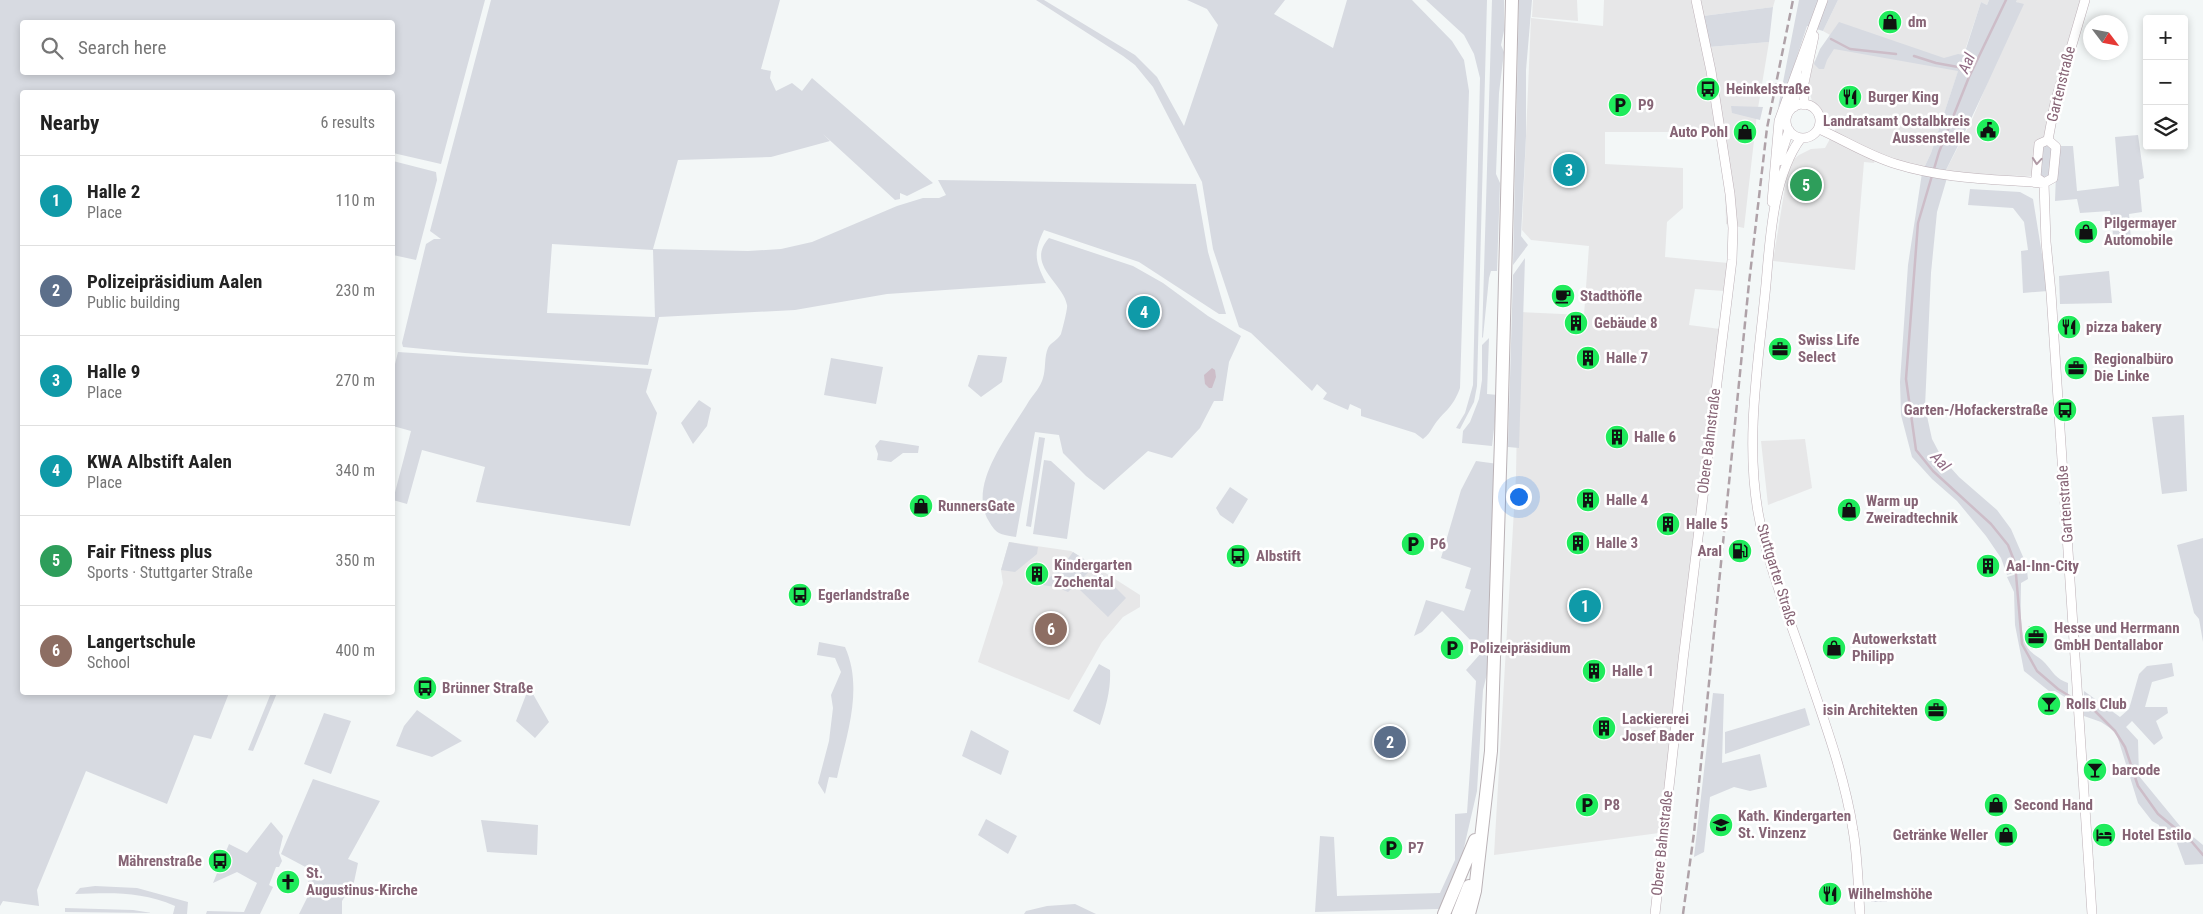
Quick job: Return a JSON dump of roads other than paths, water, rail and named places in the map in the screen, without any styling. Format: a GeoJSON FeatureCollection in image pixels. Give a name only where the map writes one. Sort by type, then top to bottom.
{"type":"FeatureCollection","features":[{"type":"Feature","properties":{"kind":"highway"},"geometry":{"type":"LineString","coordinates":[[1458,914],[1479,846],[1486,806],[1491,751],[1512,0]]}},
{"type":"Feature","properties":{"kind":"highway"},"geometry":{"type":"LineString","coordinates":[[1469,914],[1466,890],[1486,806]]}},
{"type":"Feature","properties":{"kind":"highway"},"geometry":{"type":"LineString","coordinates":[[1444,914],[1466,890]]}},
{"type":"Feature","properties":{"kind":"street","name":"Obere Bahnstraße"},"geometry":{"type":"LineString","coordinates":[[1655,914],[1683,660],[1732,260],[1733,228],[1716,101],[1696,0]]}},
{"type":"Feature","properties":{"kind":"street","name":"Stuttgarter Straße"},"geometry":{"type":"LineString","coordinates":[[1824,0],[1797,71],[1794,107],[1788,115],[1787,125],[1789,130],[1778,166],[1772,202],[1772,228],[1754,412],[1755,488],[1760,522],[1773,572],[1822,717],[1850,812],[1857,861],[1860,914]]}},
{"type":"Feature","properties":{"kind":"street","name":"Stuttgarter Straße"},"geometry":{"type":"LineString","coordinates":[[1804,104],[1804,83],[1807,65],[1824,0]]}},
{"type":"Feature","properties":{"kind":"street","name":"Gartenstraße"},"geometry":{"type":"LineString","coordinates":[[2048,140],[2057,95],[2085,0]]}},
{"type":"Feature","properties":{"kind":"street"},"geometry":{"type":"LineString","coordinates":[[1772,202],[1779,121],[1797,71]]}},
{"type":"Feature","properties":{"kind":"street"},"geometry":{"type":"LineString","coordinates":[[1794,107],[1804,104],[1814,109],[1820,118],[1819,128],[1884,159],[1921,171],[1945,175],[2044,183]]}},
{"type":"Feature","properties":{"kind":"street","name":"Stuttgarter Straße"},"geometry":{"type":"LineString","coordinates":[[1772,228],[1787,161],[1801,138],[1811,136],[1819,128]]}},
{"type":"Feature","properties":{"kind":"street"},"geometry":{"type":"LineString","coordinates":[[1789,130],[1801,138]]}},
{"type":"Feature","properties":{"kind":"street","name":"Gartenstraße"},"geometry":{"type":"LineString","coordinates":[[2044,183],[2036,177],[2039,144],[2048,140]]}},
{"type":"Feature","properties":{"kind":"street","name":"Gartenstraße"},"geometry":{"type":"LineString","coordinates":[[2044,183],[2053,178],[2056,147],[2048,140]]}},
{"type":"Feature","properties":{"kind":"street","name":"Gartenstraße"},"geometry":{"type":"LineString","coordinates":[[2044,183],[2046,242],[2051,289],[2092,914]]}},
{"type":"Feature","properties":{"kind":"waterway","name":"Aal"},"geometry":{"type":"LineString","coordinates":[[2006,0],[1969,77],[1939,152],[1918,223],[1906,379],[1916,450],[1933,471],[1991,524],[2008,545],[2015,563],[2022,644],[2037,671],[2058,689],[2076,700]]}},
{"type":"Feature","properties":{"kind":"waterway"},"geometry":{"type":"LineString","coordinates":[[1831,39],[1850,49],[1896,54]]}},
{"type":"Feature","properties":{"kind":"waterway"},"geometry":{"type":"LineString","coordinates":[[1914,56],[1958,67],[1969,77]]}},
{"type":"Feature","properties":{"kind":"waterway","name":"Aal"},"geometry":{"type":"LineString","coordinates":[[2080,703],[2095,711],[2115,731],[2125,747],[2138,786],[2158,814],[2192,842],[2203,855]]}},
{"type":"Feature","properties":{"kind":"railway"},"geometry":{"type":"LineString","coordinates":[[1683,914],[1694,833],[1749,283],[1767,128],[1793,0]]}},
{"type":"Feature","properties":{"kind":"place","name":"dm"},"geometry":{"type":"Point","coordinates":[1890,22]}},
{"type":"Feature","properties":{"kind":"place","name":"Heinkelstraße"},"geometry":{"type":"Point","coordinates":[1708,89]}},
{"type":"Feature","properties":{"kind":"place","name":"Burger King"},"geometry":{"type":"Point","coordinates":[1850,97]}},
{"type":"Feature","properties":{"kind":"place","name":"P9"},"geometry":{"type":"Point","coordinates":[1620,105]}},
{"type":"Feature","properties":{"kind":"place","name":"Landratsamt Ostalbkreis Aussenstelle"},"geometry":{"type":"Point","coordinates":[1988,130]}},
{"type":"Feature","properties":{"kind":"place","name":"Auto Pohl"},"geometry":{"type":"Point","coordinates":[1745,132]}},
{"type":"Feature","properties":{"kind":"place","name":"Halle 9"},"geometry":{"type":"Point","coordinates":[1569,170]}},
{"type":"Feature","properties":{"kind":"place","name":"Fair Fitness plus"},"geometry":{"type":"Point","coordinates":[1806,185]}},
{"type":"Feature","properties":{"kind":"place","name":"Pilgermayer Automobile"},"geometry":{"type":"Point","coordinates":[2086,232]}},
{"type":"Feature","properties":{"kind":"place","name":"Stadthöfle"},"geometry":{"type":"Point","coordinates":[1563,296]}},
{"type":"Feature","properties":{"kind":"place","name":"KWA Albstift Aalen"},"geometry":{"type":"Point","coordinates":[1144,312]}},
{"type":"Feature","properties":{"kind":"place","name":"Gebäude 8"},"geometry":{"type":"Point","coordinates":[1576,323]}},
{"type":"Feature","properties":{"kind":"place","name":"pizza bakery"},"geometry":{"type":"Point","coordinates":[2069,327]}},
{"type":"Feature","properties":{"kind":"place","name":"Swiss Life Select"},"geometry":{"type":"Point","coordinates":[1780,349]}},
{"type":"Feature","properties":{"kind":"place","name":"Halle 7"},"geometry":{"type":"Point","coordinates":[1588,358]}},
{"type":"Feature","properties":{"kind":"place","name":"Regionalbüro Die Linke"},"geometry":{"type":"Point","coordinates":[2076,368]}},
{"type":"Feature","properties":{"kind":"place","name":"Garten-/Hofackerstraße"},"geometry":{"type":"Point","coordinates":[2065,410]}},
{"type":"Feature","properties":{"kind":"place","name":"Halle 6"},"geometry":{"type":"Point","coordinates":[1617,437]}},
{"type":"Feature","properties":{"kind":"place","name":"Halle 4"},"geometry":{"type":"Point","coordinates":[1588,500]}},
{"type":"Feature","properties":{"kind":"place","name":"RunnersGate"},"geometry":{"type":"Point","coordinates":[921,506]}},
{"type":"Feature","properties":{"kind":"place","name":"Warm up Zweiradtechnik"},"geometry":{"type":"Point","coordinates":[1849,510]}},
{"type":"Feature","properties":{"kind":"place","name":"Halle 5"},"geometry":{"type":"Point","coordinates":[1668,524]}},
{"type":"Feature","properties":{"kind":"place","name":"Halle 3"},"geometry":{"type":"Point","coordinates":[1578,543]}},
{"type":"Feature","properties":{"kind":"place","name":"P6"},"geometry":{"type":"Point","coordinates":[1413,544]}},
{"type":"Feature","properties":{"kind":"place","name":"Aral"},"geometry":{"type":"Point","coordinates":[1740,551]}},
{"type":"Feature","properties":{"kind":"place","name":"Albstift"},"geometry":{"type":"Point","coordinates":[1238,556]}},
{"type":"Feature","properties":{"kind":"place","name":"Aal-Inn-City"},"geometry":{"type":"Point","coordinates":[1988,566]}},
{"type":"Feature","properties":{"kind":"place","name":"Kindergarten Zochental"},"geometry":{"type":"Point","coordinates":[1037,574]}},
{"type":"Feature","properties":{"kind":"place","name":"Egerlandstraße"},"geometry":{"type":"Point","coordinates":[800,595]}},
{"type":"Feature","properties":{"kind":"place","name":"Halle 2"},"geometry":{"type":"Point","coordinates":[1585,606]}},
{"type":"Feature","properties":{"kind":"place","name":"Langertschule"},"geometry":{"type":"Point","coordinates":[1051,629]}},
{"type":"Feature","properties":{"kind":"place","name":"Hesse und Herrmann GmbH Dentallabor"},"geometry":{"type":"Point","coordinates":[2036,637]}},
{"type":"Feature","properties":{"kind":"place","name":"Polizeipräsidium"},"geometry":{"type":"Point","coordinates":[1452,648]}},
{"type":"Feature","properties":{"kind":"place","name":"Autowerkstatt Philipp"},"geometry":{"type":"Point","coordinates":[1834,648]}},
{"type":"Feature","properties":{"kind":"place","name":"Halle 1"},"geometry":{"type":"Point","coordinates":[1594,671]}},
{"type":"Feature","properties":{"kind":"place","name":"Brünner Straße"},"geometry":{"type":"Point","coordinates":[425,688]}},
{"type":"Feature","properties":{"kind":"place","name":"Rolls Club"},"geometry":{"type":"Point","coordinates":[2049,704]}},
{"type":"Feature","properties":{"kind":"place","name":"isin Architekten"},"geometry":{"type":"Point","coordinates":[1936,710]}},
{"type":"Feature","properties":{"kind":"place","name":"Lackiererei Josef Bader"},"geometry":{"type":"Point","coordinates":[1604,728]}},
{"type":"Feature","properties":{"kind":"place","name":"Polizeipräsidium Aalen"},"geometry":{"type":"Point","coordinates":[1390,742]}},
{"type":"Feature","properties":{"kind":"place","name":"barcode"},"geometry":{"type":"Point","coordinates":[2095,770]}},
{"type":"Feature","properties":{"kind":"place","name":"P8"},"geometry":{"type":"Point","coordinates":[1587,805]}},
{"type":"Feature","properties":{"kind":"place","name":"Second Hand"},"geometry":{"type":"Point","coordinates":[1996,805]}},
{"type":"Feature","properties":{"kind":"place","name":"Kath. Kindergarten St. Vinzenz"},"geometry":{"type":"Point","coordinates":[1721,825]}},
{"type":"Feature","properties":{"kind":"place","name":"Getränke Weller"},"geometry":{"type":"Point","coordinates":[2006,835]}},
{"type":"Feature","properties":{"kind":"place","name":"Hotel Estilo"},"geometry":{"type":"Point","coordinates":[2104,835]}},
{"type":"Feature","properties":{"kind":"place","name":"P7"},"geometry":{"type":"Point","coordinates":[1391,848]}},
{"type":"Feature","properties":{"kind":"place","name":"Mährenstraße"},"geometry":{"type":"Point","coordinates":[220,861]}},
{"type":"Feature","properties":{"kind":"place","name":"St. Augustinus-Kirche"},"geometry":{"type":"Point","coordinates":[288,882]}},
{"type":"Feature","properties":{"kind":"place","name":"Wilhelmshöhe"},"geometry":{"type":"Point","coordinates":[1830,894]}}]}
